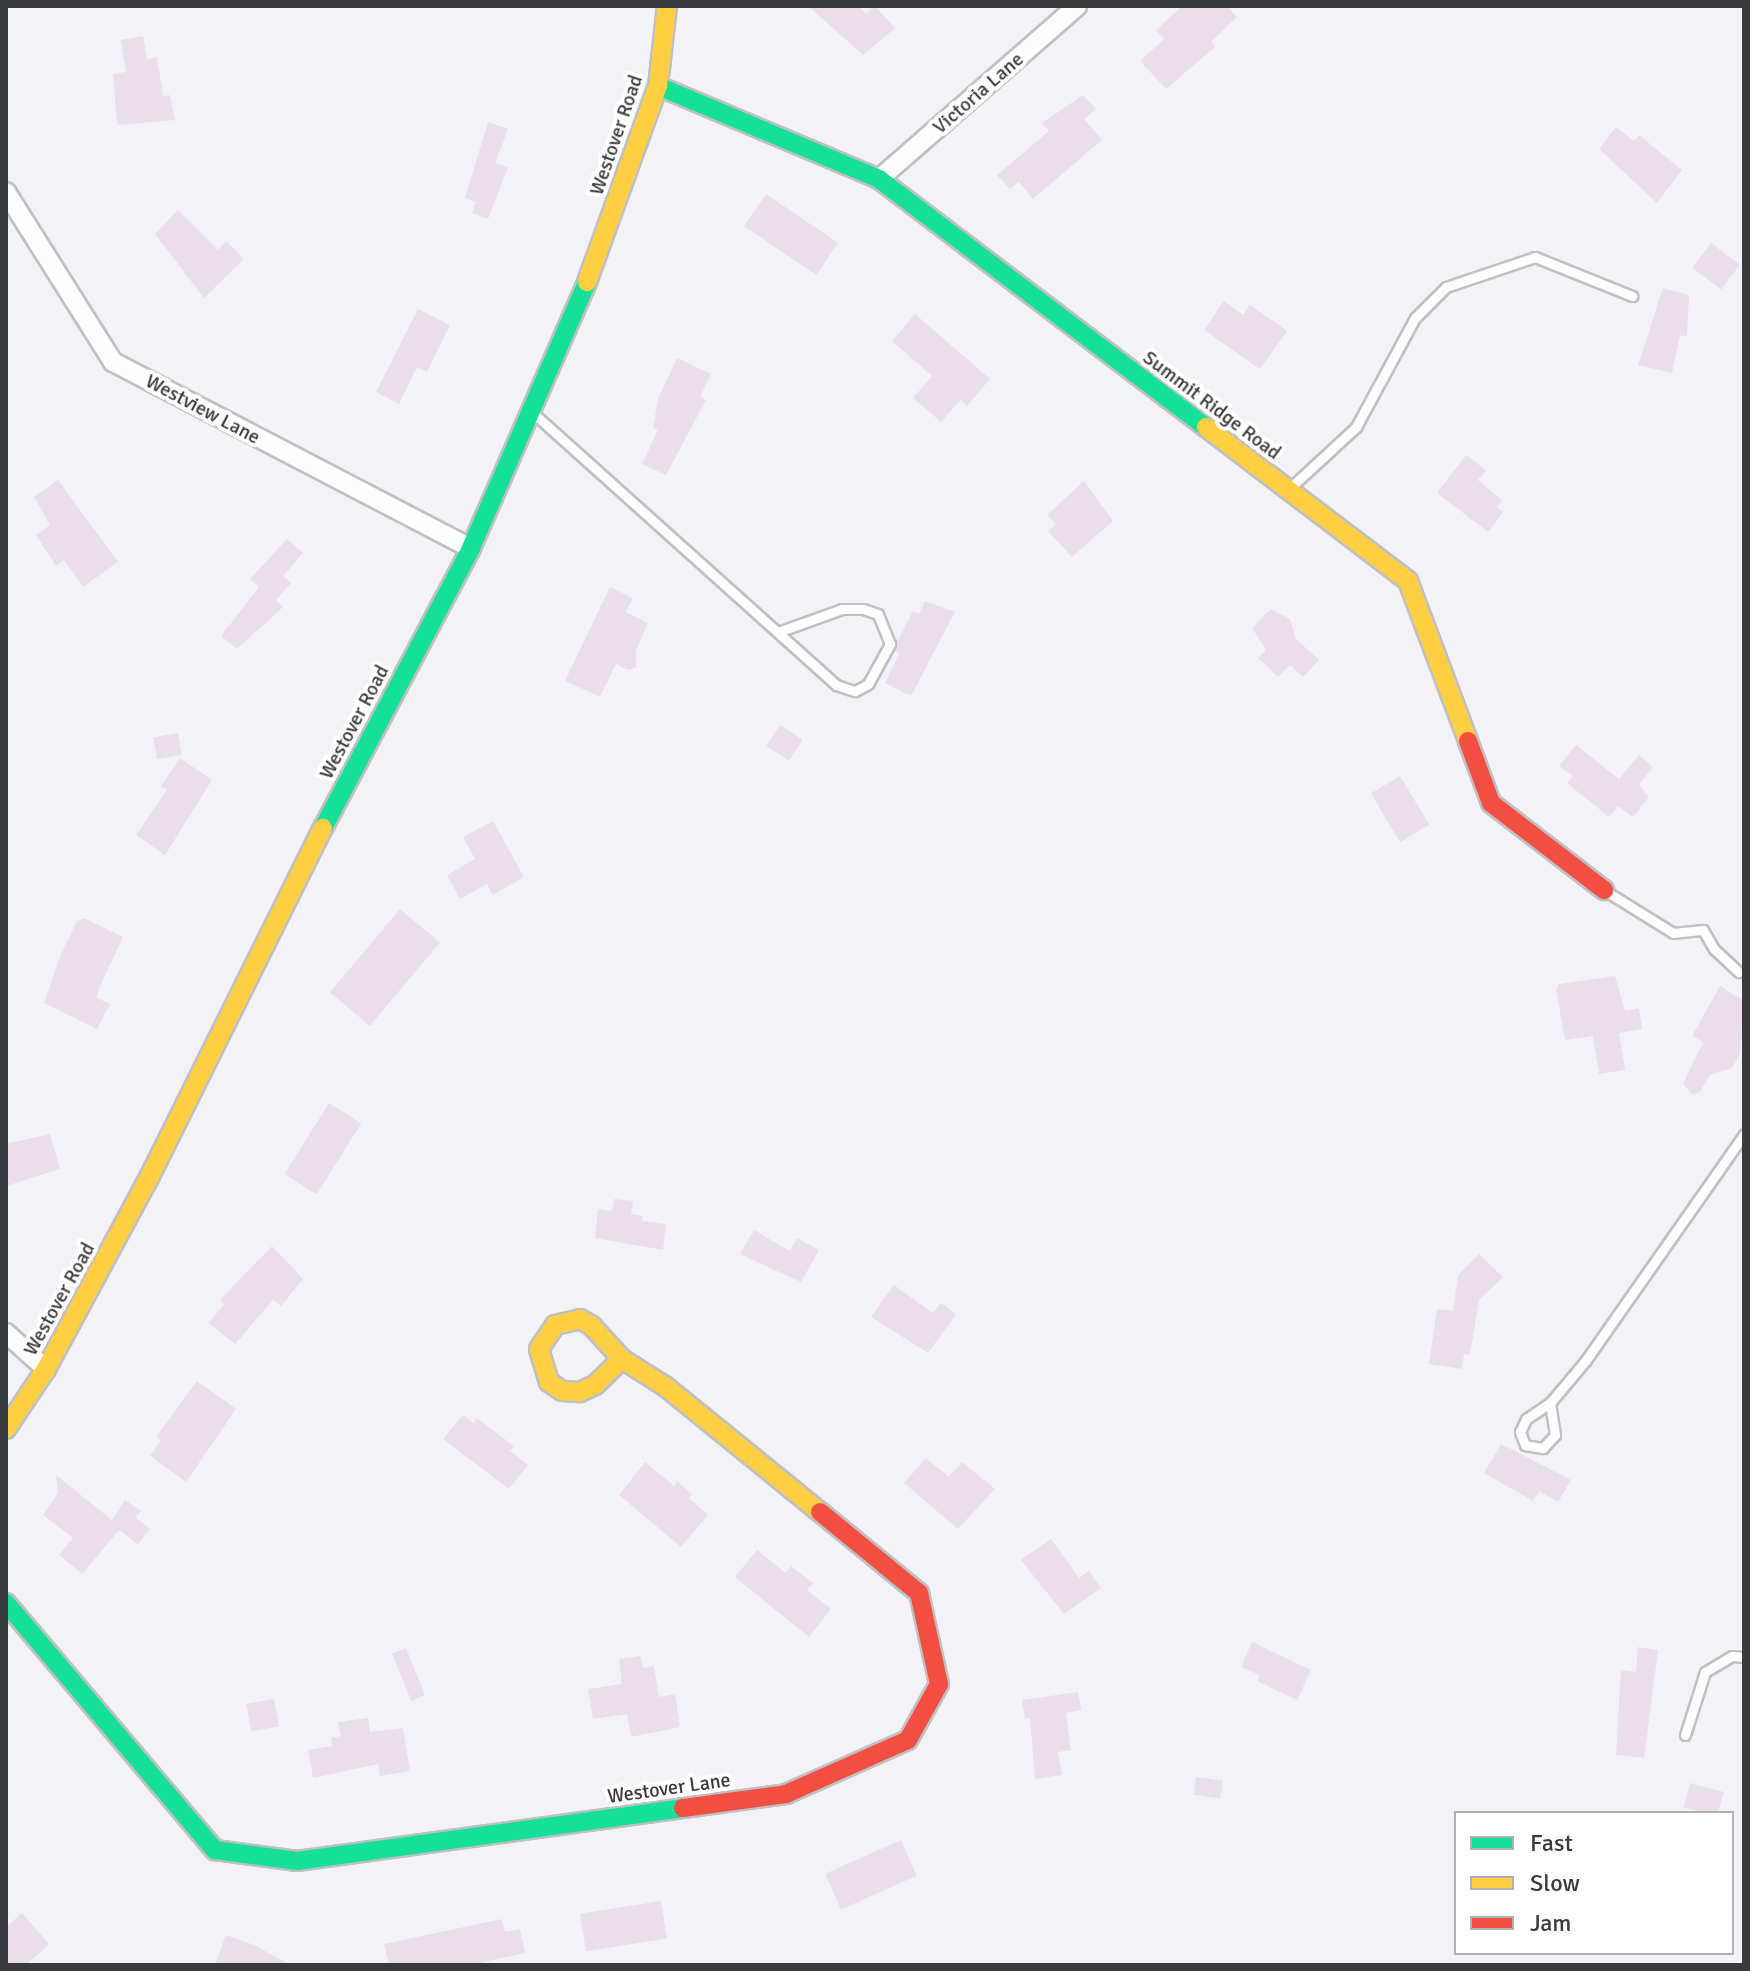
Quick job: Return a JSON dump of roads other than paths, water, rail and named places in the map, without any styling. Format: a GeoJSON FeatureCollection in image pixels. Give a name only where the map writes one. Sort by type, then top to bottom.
{"type":"FeatureCollection","features":[{"type":"Feature","properties":{"kind":"street","name":"Westover Road"},"geometry":{"type":"LineString","coordinates":[[6,1429],[46,1369],[149,1178],[270,928],[471,548],[583,294],[658,86],[667,6]]}},
{"type":"Feature","properties":{"kind":"street","name":"Victoria Lane"},"geometry":{"type":"LineString","coordinates":[[879,179],[1077,6]]}},
{"type":"Feature","properties":{"kind":"street","name":"Summit Ridge Road"},"geometry":{"type":"LineString","coordinates":[[658,86],[879,179],[1408,581],[1491,803],[1604,890]]}},
{"type":"Feature","properties":{"kind":"street","name":"Westview Lane"},"geometry":{"type":"LineString","coordinates":[[6,192],[113,362],[471,548]]}},
{"type":"Feature","properties":{"kind":"street","name":"Westover Lane"},"geometry":{"type":"LineString","coordinates":[[6,1603],[215,1850],[297,1861],[786,1794],[908,1740],[939,1684],[919,1593],[666,1387],[622,1359],[607,1339],[580,1319],[555,1325],[539,1349],[549,1382],[562,1391],[595,1385],[622,1359]]}},
{"type":"Feature","properties":{"kind":"street"},"geometry":{"type":"LineString","coordinates":[[6,1333],[46,1369]]}},
{"type":"Feature","properties":{"kind":"lane"},"geometry":{"type":"LineString","coordinates":[[1288,490],[1356,427],[1415,318],[1446,287],[1535,257],[1632,296]]}},
{"type":"Feature","properties":{"kind":"lane"},"geometry":{"type":"LineString","coordinates":[[532,412],[836,685],[855,691],[880,669],[890,644],[878,614],[863,609],[842,609],[778,632]]}},
{"type":"Feature","properties":{"kind":"lane"},"geometry":{"type":"LineString","coordinates":[[1604,890],[1673,933],[1703,930],[1714,949],[1739,972]]}},
{"type":"Feature","properties":{"kind":"lane"},"geometry":{"type":"LineString","coordinates":[[1550,1403],[1555,1435],[1543,1448],[1525,1445],[1520,1432],[1526,1419],[1550,1403],[1622,1313],[1744,1134]]}},
{"type":"Feature","properties":{"kind":"lane"},"geometry":{"type":"LineString","coordinates":[[1685,1735],[1705,1672],[1732,1656],[1744,1657]]}}]}
